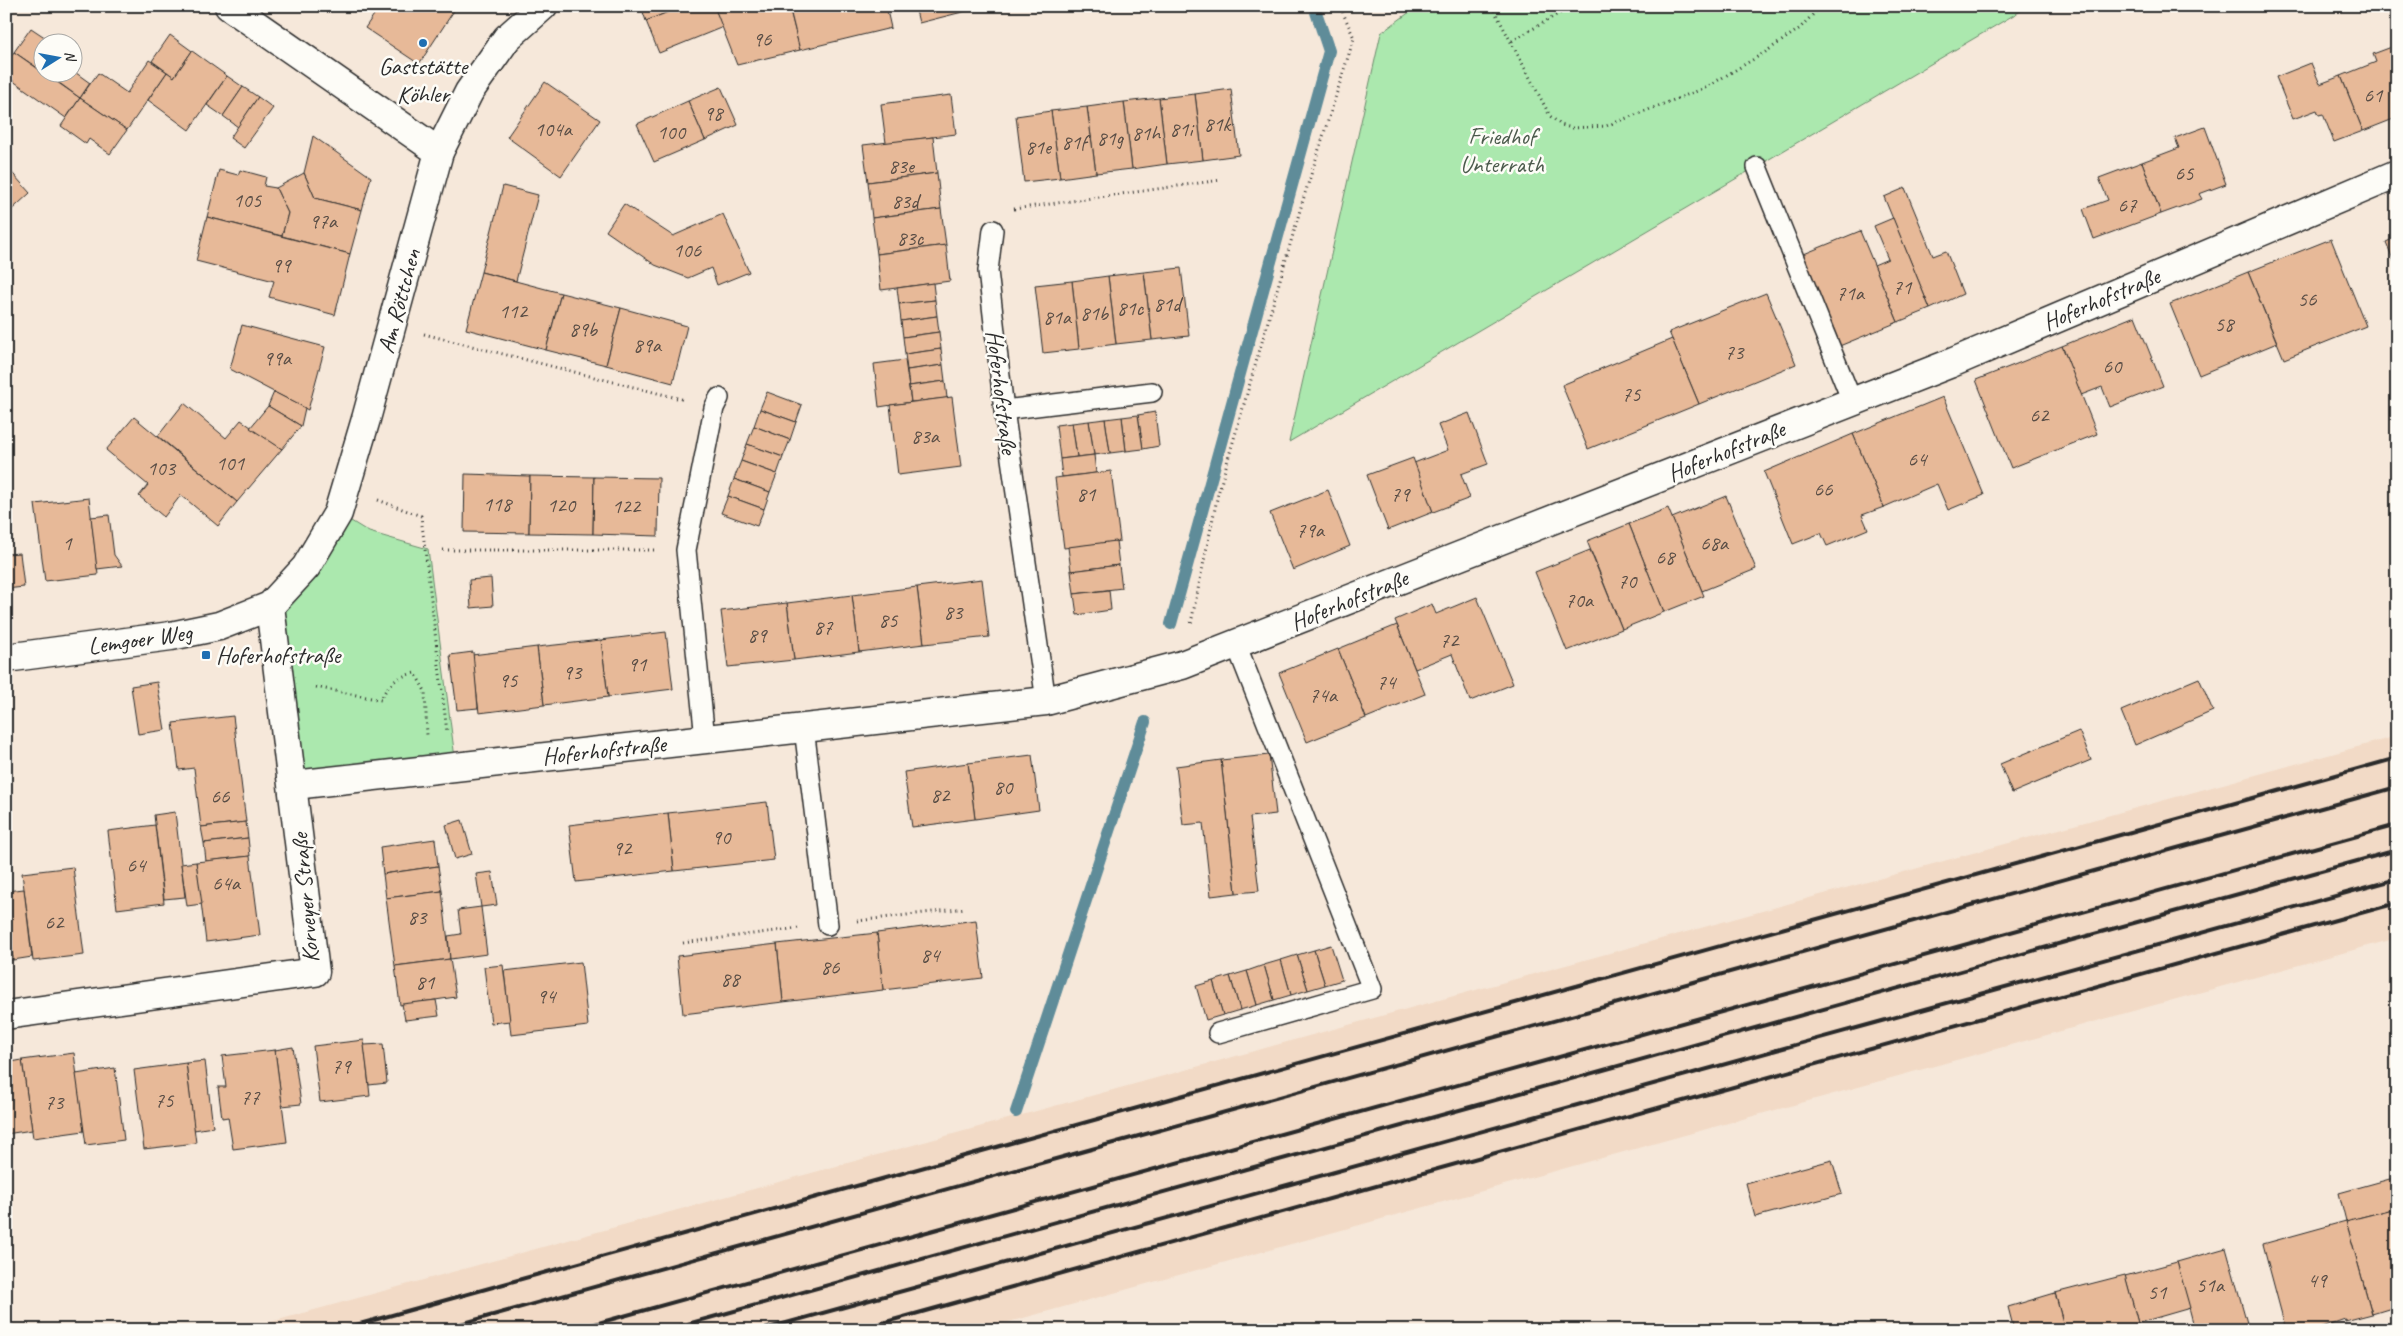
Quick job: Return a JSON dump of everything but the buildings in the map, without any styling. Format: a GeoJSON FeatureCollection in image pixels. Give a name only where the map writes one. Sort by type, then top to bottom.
{"type":"FeatureCollection","features":[{"type":"Feature","properties":{"kind":"street"},"geometry":{"type":"LineString","coordinates":[[229,6],[439,152]]}},
{"type":"Feature","properties":{"kind":"street","name":"Am Röttchen"},"geometry":{"type":"LineString","coordinates":[[270,606],[306,567],[338,513],[439,152],[469,92],[507,38],[543,6]]}},
{"type":"Feature","properties":{"kind":"street","name":"Hoferhofstraße"},"geometry":{"type":"LineString","coordinates":[[294,785],[1046,701],[1182,665],[1948,364],[2397,174]]}},
{"type":"Feature","properties":{"kind":"street","name":"Lemgoer Weg"},"geometry":{"type":"LineString","coordinates":[[6,658],[199,630],[219,626],[270,606]]}},
{"type":"Feature","properties":{"kind":"street","name":"Korveyer Straße"},"geometry":{"type":"LineString","coordinates":[[6,1015],[315,972],[294,785],[270,606]]}},
{"type":"Feature","properties":{"kind":"lane"},"geometry":{"type":"LineString","coordinates":[[1757,167],[1852,401]]}},
{"type":"Feature","properties":{"kind":"lane","name":"Hoferhofstraße"},"geometry":{"type":"LineString","coordinates":[[993,230],[988,271],[1004,410],[1046,701]]}},
{"type":"Feature","properties":{"kind":"lane"},"geometry":{"type":"LineString","coordinates":[[1004,410],[1152,392]]}},
{"type":"Feature","properties":{"kind":"lane"},"geometry":{"type":"LineString","coordinates":[[705,739],[686,550],[717,403]]}},
{"type":"Feature","properties":{"kind":"lane"},"geometry":{"type":"LineString","coordinates":[[1218,1033],[1372,989],[1236,644]]}},
{"type":"Feature","properties":{"kind":"lane"},"geometry":{"type":"LineString","coordinates":[[804,728],[828,925]]}},
{"type":"Feature","properties":{"kind":"path"},"geometry":{"type":"LineString","coordinates":[[1182,665],[1218,494],[1303,200],[1354,38],[1340,6]]}},
{"type":"Feature","properties":{"kind":"path"},"geometry":{"type":"LineString","coordinates":[[1492,6],[1550,116],[1562,125],[1572,128],[1606,126],[1705,88],[1764,54],[1799,29],[1821,6]]}},
{"type":"Feature","properties":{"kind":"path"},"geometry":{"type":"LineString","coordinates":[[1512,41],[1572,6]]}},
{"type":"Feature","properties":{"kind":"path"},"geometry":{"type":"LineString","coordinates":[[993,230],[1012,209],[1221,180]]}},
{"type":"Feature","properties":{"kind":"path"},"geometry":{"type":"LineString","coordinates":[[392,325],[717,403]]}},
{"type":"Feature","properties":{"kind":"path"},"geometry":{"type":"LineString","coordinates":[[403,509],[421,516],[448,741]]}},
{"type":"Feature","properties":{"kind":"path"},"geometry":{"type":"LineString","coordinates":[[443,550],[686,550]]}},
{"type":"Feature","properties":{"kind":"path"},"geometry":{"type":"LineString","coordinates":[[281,687],[304,685],[381,700],[385,690],[400,676],[415,673],[424,691],[430,769]]}},
{"type":"Feature","properties":{"kind":"shaded area"},"geometry":{"type":"Polygon","coordinates":[[[2397,736],[2397,938],[980,1330],[242,1330],[2397,736]]]}},
{"type":"Feature","properties":{"kind":"green space","name":"Friedhof Unterrath"},"geometry":{"type":"Polygon","coordinates":[[[1418,6],[2029,6],[1289,442],[1381,33],[1418,6]]]}},
{"type":"Feature","properties":{"kind":"green space"},"geometry":{"type":"Polygon","coordinates":[[[338,513],[369,532],[428,549],[456,766],[294,785],[270,606],[338,513]]]}},
{"type":"Feature","properties":{"kind":"waterway"},"geometry":{"type":"LineString","coordinates":[[1171,624],[1329,51],[1314,6]]}},
{"type":"Feature","properties":{"kind":"waterway"},"geometry":{"type":"LineString","coordinates":[[1016,1112],[1145,722]]}},
{"type":"Feature","properties":{"kind":"railway"},"geometry":{"type":"LineString","coordinates":[[338,1330],[2397,758]]}},
{"type":"Feature","properties":{"kind":"railway"},"geometry":{"type":"LineString","coordinates":[[439,1330],[2397,787]]}},
{"type":"Feature","properties":{"kind":"railway"},"geometry":{"type":"LineString","coordinates":[[573,1330],[2397,825]]}},
{"type":"Feature","properties":{"kind":"railway"},"geometry":{"type":"LineString","coordinates":[[666,1330],[2397,850]]}},
{"type":"Feature","properties":{"kind":"railway"},"geometry":{"type":"LineString","coordinates":[[761,1330],[2397,879]]}},
{"type":"Feature","properties":{"kind":"railway"},"geometry":{"type":"LineString","coordinates":[[857,1330],[2397,903]]}},
{"type":"Feature","properties":{"kind":"place","name":"Gaststätte Köhler"},"geometry":{"type":"Point","coordinates":[423,43]}},
{"type":"Feature","properties":{"kind":"place","name":"Hoferhofstraße"},"geometry":{"type":"Point","coordinates":[206,655]}}]}
